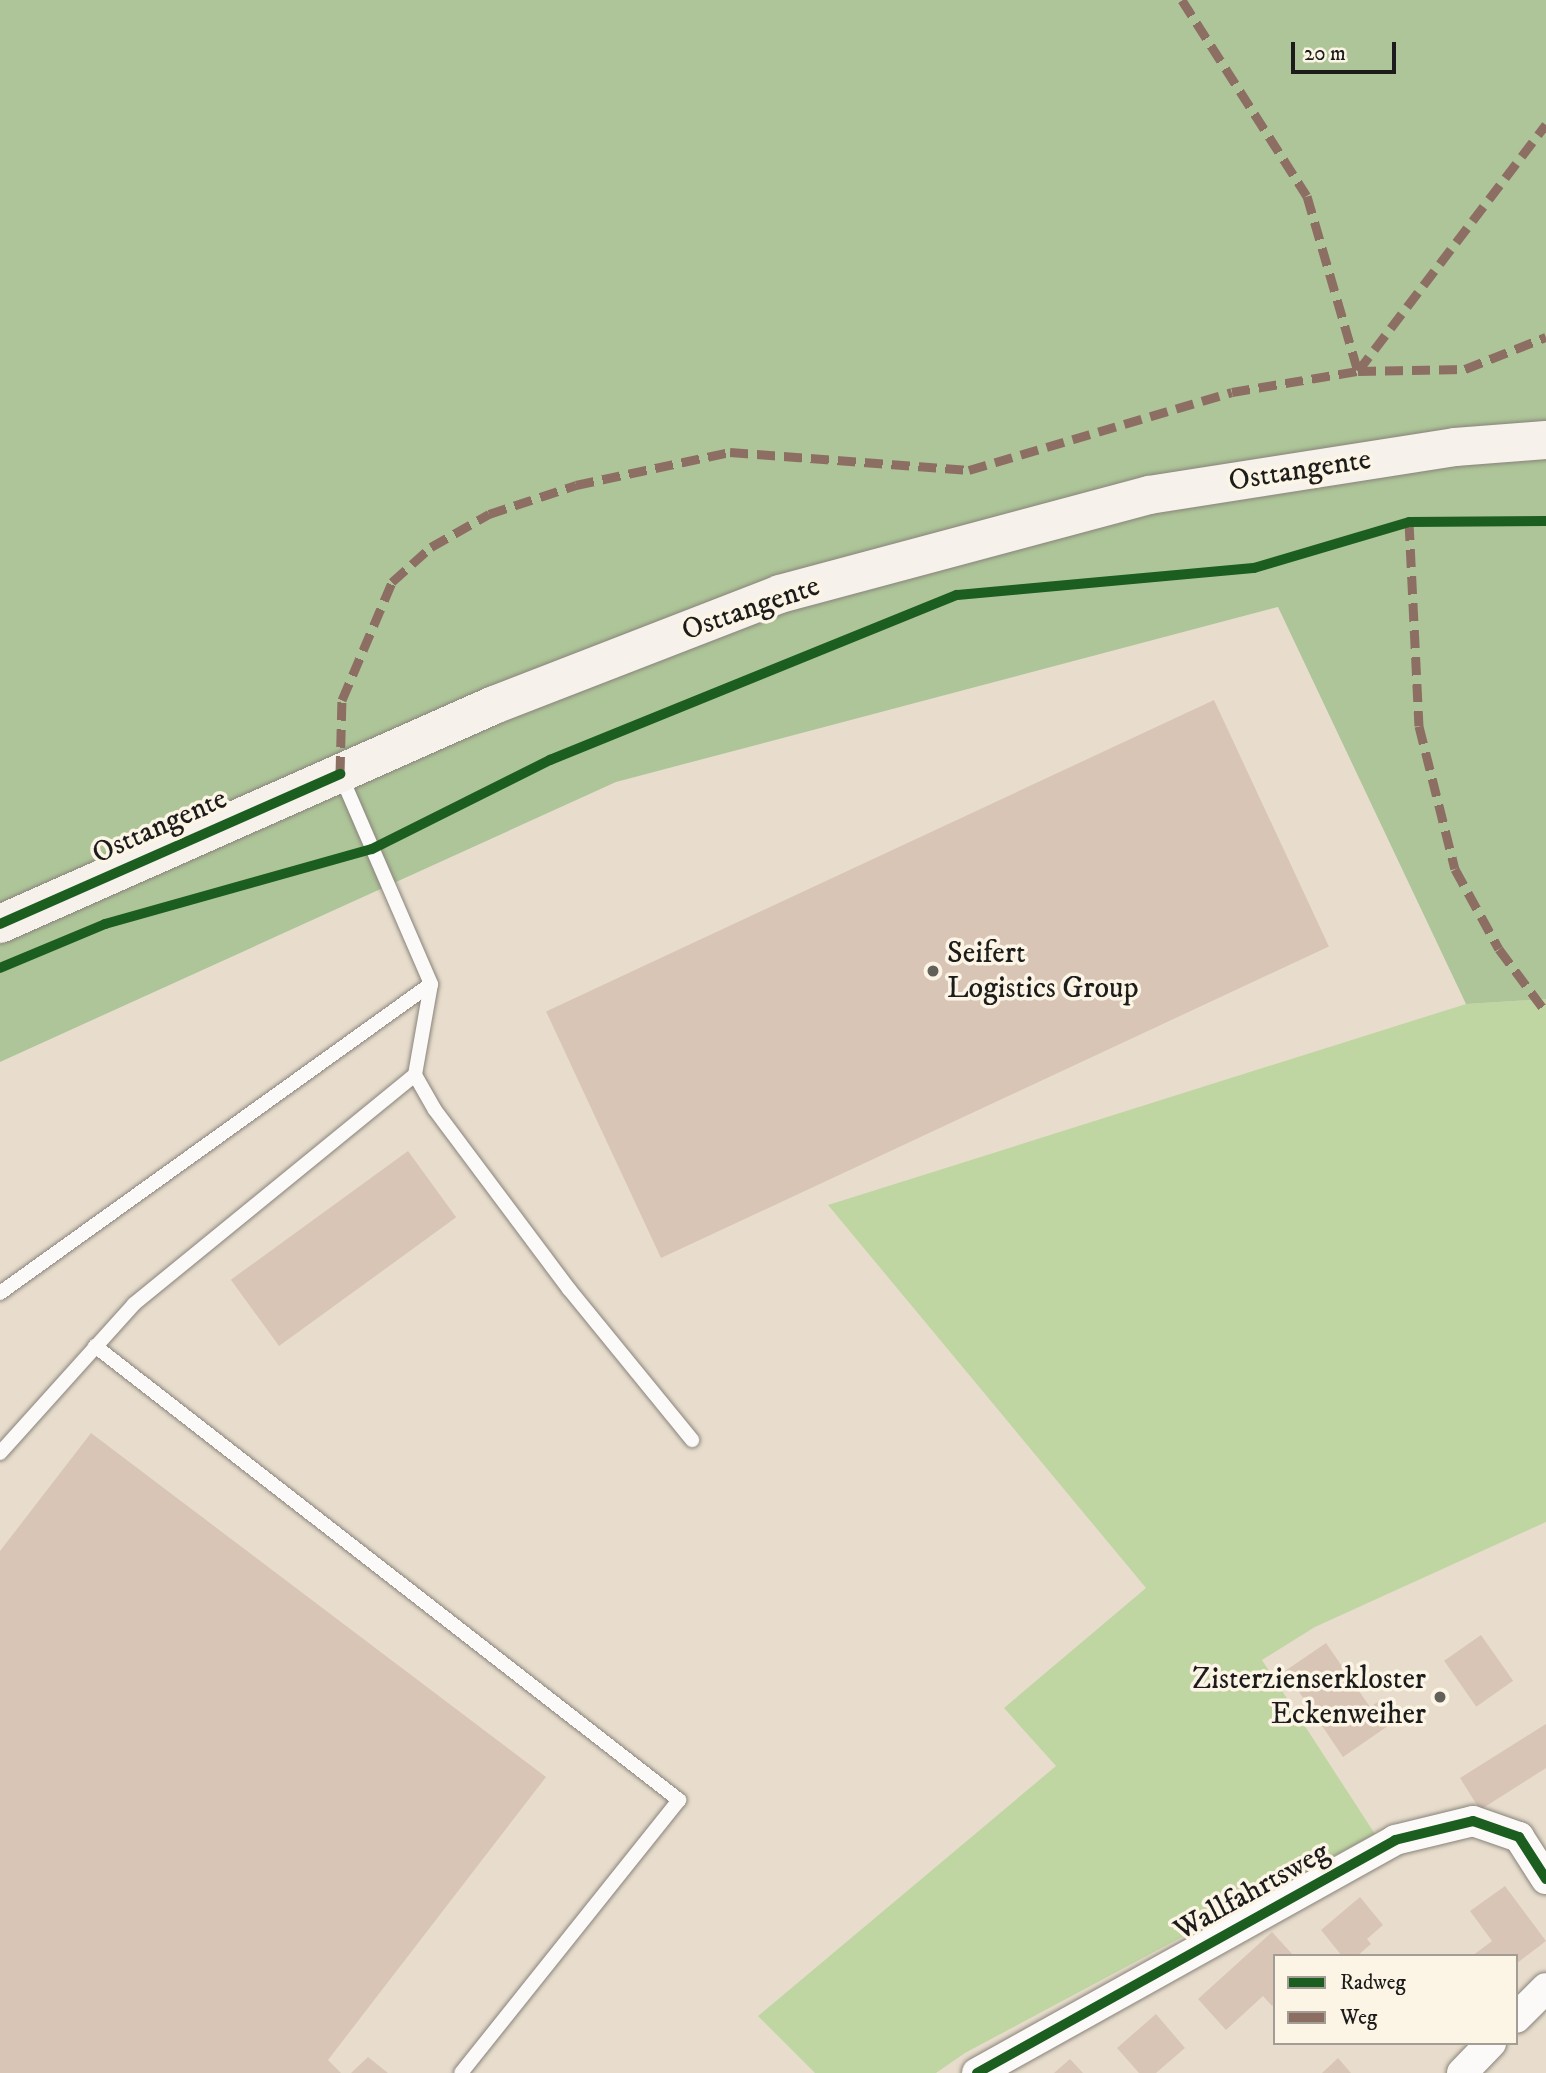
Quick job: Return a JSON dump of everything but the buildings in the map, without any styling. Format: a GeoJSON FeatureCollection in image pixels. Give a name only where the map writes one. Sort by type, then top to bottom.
{"type":"FeatureCollection","features":[{"type":"Feature","properties":{"kind":"main road","name":"Osttangente"},"geometry":{"type":"LineString","coordinates":[[0,924],[494,705],[780,594],[1149,495],[1455,447],[1546,440]]}},
{"type":"Feature","properties":{"kind":"street","name":"Wallfahrtsweg"},"geometry":{"type":"LineString","coordinates":[[977,2073],[1395,1840],[1473,1821],[1519,1838],[1546,1879]]}},
{"type":"Feature","properties":{"kind":"street"},"geometry":{"type":"LineString","coordinates":[[1518,2016],[1546,1987]]}},
{"type":"Feature","properties":{"kind":"street"},"geometry":{"type":"LineString","coordinates":[[1462,2073],[1489,2045]]}},
{"type":"Feature","properties":{"kind":"lane"},"geometry":{"type":"LineString","coordinates":[[340,774],[431,984],[415,1074],[435,1110],[569,1289],[692,1440]]}},
{"type":"Feature","properties":{"kind":"lane"},"geometry":{"type":"LineString","coordinates":[[0,1293],[431,984]]}},
{"type":"Feature","properties":{"kind":"lane"},"geometry":{"type":"LineString","coordinates":[[0,1453],[134,1304],[415,1074]]}},
{"type":"Feature","properties":{"kind":"lane"},"geometry":{"type":"LineString","coordinates":[[95,1346],[679,1800],[461,2073]]}},
{"type":"Feature","properties":{"kind":"green space"},"geometry":{"type":"Polygon","coordinates":[[[0,0],[1546,0],[1546,999],[1466,1004],[1278,607],[616,782],[0,1062],[0,0]]]}},
{"type":"Feature","properties":{"kind":"green space"},"geometry":{"type":"Polygon","coordinates":[[[1546,999],[1546,1522],[1315,1627],[1262,1660],[1375,1834],[965,2053],[936,2073],[815,2073],[758,2016],[1056,1766],[1004,1708],[1146,1588],[828,1205],[1466,1004],[1546,999]]]}},
{"type":"Feature","properties":{"kind":"marked path"},"geometry":{"type":"LineString","coordinates":[[1182,0],[1307,196],[1358,371],[1465,369],[1546,337]]}},
{"type":"Feature","properties":{"kind":"marked path"},"geometry":{"type":"LineString","coordinates":[[340,774],[342,700],[392,582],[431,547],[489,514],[576,485],[730,452],[969,470],[1232,392],[1358,371],[1546,124]]}},
{"type":"Feature","properties":{"kind":"marked path"},"geometry":{"type":"LineString","coordinates":[[1409,522],[1419,726],[1455,869],[1499,949],[1546,1012]]}},
{"type":"Feature","properties":{"kind":"cycle path"},"geometry":{"type":"LineString","coordinates":[[0,968],[105,924],[372,849],[550,760],[957,595],[1254,568],[1409,522],[1546,521]]}},
{"type":"Feature","properties":{"kind":"cycle path"},"geometry":{"type":"LineString","coordinates":[[0,924],[340,774]]}},
{"type":"Feature","properties":{"kind":"cycle path"},"geometry":{"type":"LineString","coordinates":[[977,2073],[1395,1840],[1473,1821],[1519,1837],[1546,1879]]}},
{"type":"Feature","properties":{"kind":"place","name":"Seifert Logistics Group"},"geometry":{"type":"Point","coordinates":[933,971]}},
{"type":"Feature","properties":{"kind":"place","name":"Zisterzienserkloster Eckenweiher"},"geometry":{"type":"Point","coordinates":[1440,1697]}}]}
